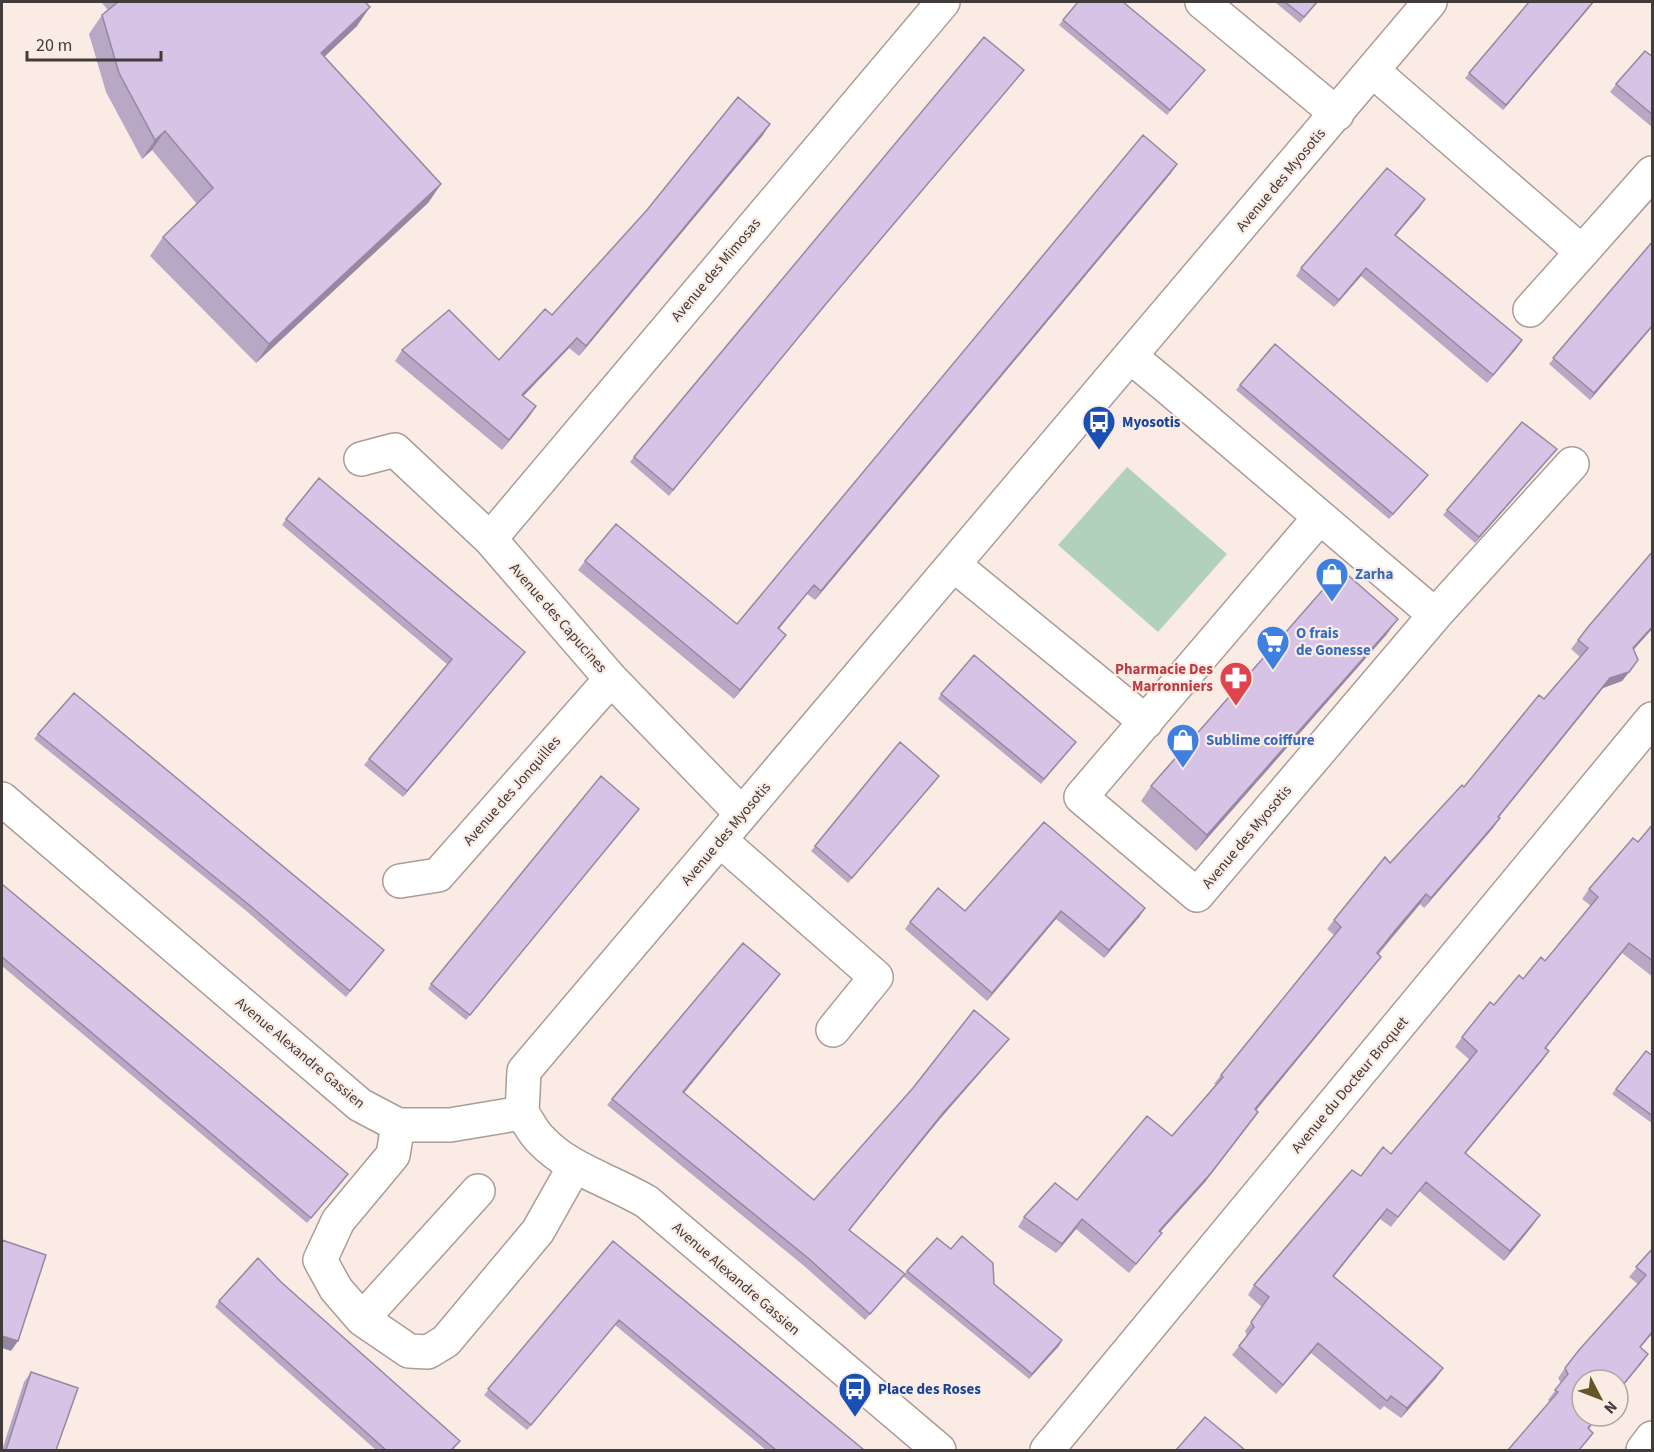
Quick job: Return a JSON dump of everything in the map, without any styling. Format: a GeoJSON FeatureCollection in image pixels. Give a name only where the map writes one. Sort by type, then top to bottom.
{"type":"FeatureCollection","features":[{"type":"Feature","properties":{"kind":"street","name":"Avenue des Mimosas"},"geometry":{"type":"LineString","coordinates":[[490,539],[943,2]]}},
{"type":"Feature","properties":{"kind":"street"},"geometry":{"type":"LineString","coordinates":[[1202,2],[1337,114]]}},
{"type":"Feature","properties":{"kind":"street","name":"Avenue des Myosotis"},"geometry":{"type":"LineString","coordinates":[[522,1113],[524,1071],[1430,2]]}},
{"type":"Feature","properties":{"kind":"street"},"geometry":{"type":"LineString","coordinates":[[1373,70],[1582,252]]}},
{"type":"Feature","properties":{"kind":"street"},"geometry":{"type":"LineString","coordinates":[[1530,310],[1653,173]]}},
{"type":"Feature","properties":{"kind":"street"},"geometry":{"type":"LineString","coordinates":[[1131,357],[1435,615]]}},
{"type":"Feature","properties":{"kind":"street","name":"Avenue des Capucines"},"geometry":{"type":"LineString","coordinates":[[361,459],[395,450],[490,539],[611,679],[742,814]]}},
{"type":"Feature","properties":{"kind":"street","name":"Avenue des Myosotis"},"geometry":{"type":"LineString","coordinates":[[1320,517],[1081,797],[1197,895],[1435,615],[1572,464]]}},
{"type":"Feature","properties":{"kind":"street"},"geometry":{"type":"LineString","coordinates":[[954,565],[1146,722]]}},
{"type":"Feature","properties":{"kind":"street","name":"Avenue des Jonquilles"},"geometry":{"type":"LineString","coordinates":[[400,881],[438,875],[611,679]]}},
{"type":"Feature","properties":{"kind":"street","name":"Avenue du Docteur Broquet"},"geometry":{"type":"LineString","coordinates":[[1047,1450],[1653,719]]}},
{"type":"Feature","properties":{"kind":"street","name":"Avenue Alexandre Gassien"},"geometry":{"type":"LineString","coordinates":[[2,799],[360,1105],[398,1125],[450,1125],[522,1113],[540,1140],[574,1167],[617,1185],[647,1202],[939,1450]]}},
{"type":"Feature","properties":{"kind":"street"},"geometry":{"type":"LineString","coordinates":[[720,841],[876,977],[833,1030]]}},
{"type":"Feature","properties":{"kind":"street"},"geometry":{"type":"LineString","coordinates":[[398,1125],[393,1155],[338,1221],[320,1260],[336,1289],[362,1318],[409,1351],[428,1352],[446,1341],[538,1231],[574,1167]]}},
{"type":"Feature","properties":{"kind":"street"},"geometry":{"type":"LineString","coordinates":[[362,1318],[478,1191]]}},
{"type":"Feature","properties":{"kind":"street"},"geometry":{"type":"LineString","coordinates":[[1642,1450],[1653,1438]]}},
{"type":"Feature","properties":{"kind":"green space"},"geometry":{"type":"Polygon","coordinates":[[[1127,467],[1227,554],[1158,632],[1058,545],[1127,467]]]}},
{"type":"Feature","properties":{"kind":"building"},"geometry":{"type":"Polygon","coordinates":[[[118,2],[365,2],[370,7],[321,53],[441,184],[269,344],[163,237],[213,188],[165,131],[155,140],[119,73],[102,15],[118,2]]]}},
{"type":"Feature","properties":{"kind":"building"},"geometry":{"type":"Polygon","coordinates":[[[1078,2],[1123,2],[1205,70],[1170,110],[1063,20],[1078,2]]]}},
{"type":"Feature","properties":{"kind":"building"},"geometry":{"type":"Polygon","coordinates":[[[1285,2],[1317,2],[1304,17],[1285,2]]]}},
{"type":"Feature","properties":{"kind":"building"},"geometry":{"type":"Polygon","coordinates":[[[1529,2],[1593,2],[1506,105],[1469,73],[1529,2]]]}},
{"type":"Feature","properties":{"kind":"building"},"geometry":{"type":"Polygon","coordinates":[[[984,37],[1024,70],[825,305],[673,490],[634,457],[984,37]]]}},
{"type":"Feature","properties":{"kind":"building"},"geometry":{"type":"Polygon","coordinates":[[[1645,51],[1653,57],[1653,115],[1616,84],[1645,51]]]}},
{"type":"Feature","properties":{"kind":"building"},"geometry":{"type":"Polygon","coordinates":[[[738,97],[770,124],[586,346],[577,338],[522,395],[536,406],[509,440],[402,350],[449,310],[499,360],[545,309],[552,315],[647,210],[738,97]]]}},
{"type":"Feature","properties":{"kind":"building"},"geometry":{"type":"Polygon","coordinates":[[[1143,135],[1177,164],[821,591],[814,585],[778,628],[786,635],[740,690],[585,561],[616,524],[737,624],[1143,135]]]}},
{"type":"Feature","properties":{"kind":"building"},"geometry":{"type":"Polygon","coordinates":[[[1387,168],[1425,199],[1395,235],[1522,340],[1493,375],[1366,268],[1339,300],[1301,268],[1387,168]]]}},
{"type":"Feature","properties":{"kind":"building"},"geometry":{"type":"Polygon","coordinates":[[[1653,241],[1653,325],[1594,393],[1553,358],[1653,241]]]}},
{"type":"Feature","properties":{"kind":"building"},"geometry":{"type":"Polygon","coordinates":[[[1275,344],[1428,475],[1393,514],[1240,385],[1275,344]]]}},
{"type":"Feature","properties":{"kind":"building"},"geometry":{"type":"Polygon","coordinates":[[[1522,422],[1557,449],[1479,537],[1447,510],[1522,422]]]}},
{"type":"Feature","properties":{"kind":"building"},"geometry":{"type":"Polygon","coordinates":[[[319,478],[525,652],[407,791],[369,759],[452,659],[286,519],[319,478]]]}},
{"type":"Feature","properties":{"kind":"building"},"geometry":{"type":"Polygon","coordinates":[[[1653,551],[1653,626],[1633,648],[1638,660],[1629,672],[1610,678],[1498,817],[1500,818],[1431,898],[1426,894],[1398,927],[1377,953],[1381,957],[1255,1109],[1258,1112],[1211,1173],[1159,1231],[1162,1233],[1136,1264],[1082,1219],[1062,1244],[1024,1217],[1055,1183],[1077,1200],[1147,1116],[1172,1136],[1223,1077],[1221,1075],[1341,927],[1334,920],[1385,857],[1390,863],[1462,785],[1464,787],[1539,695],[1544,699],[1588,648],[1578,640],[1653,551]]]}},
{"type":"Feature","properties":{"kind":"building"},"geometry":{"type":"Polygon","coordinates":[[[1341,569],[1398,619],[1207,835],[1151,786],[1341,569]]]}},
{"type":"Feature","properties":{"kind":"building"},"geometry":{"type":"Polygon","coordinates":[[[974,655],[1076,742],[1044,779],[941,694],[974,655]]]}},
{"type":"Feature","properties":{"kind":"building"},"geometry":{"type":"Polygon","coordinates":[[[74,693],[384,950],[350,991],[248,904],[38,734],[74,693]]]}},
{"type":"Feature","properties":{"kind":"building"},"geometry":{"type":"Polygon","coordinates":[[[900,742],[939,776],[852,878],[815,846],[900,742]]]}},
{"type":"Feature","properties":{"kind":"building"},"geometry":{"type":"Polygon","coordinates":[[[601,776],[639,809],[470,1015],[431,984],[601,776]]]}},
{"type":"Feature","properties":{"kind":"building"},"geometry":{"type":"Polygon","coordinates":[[[1044,822],[1145,908],[1109,950],[1061,911],[992,993],[910,922],[938,888],[965,911],[1044,822]]]}},
{"type":"Feature","properties":{"kind":"building"},"geometry":{"type":"Polygon","coordinates":[[[1653,824],[1653,961],[1629,943],[1545,1048],[1549,1051],[1465,1153],[1540,1215],[1510,1251],[1426,1182],[1398,1217],[1387,1209],[1333,1276],[1443,1368],[1407,1408],[1391,1396],[1387,1401],[1318,1343],[1283,1385],[1239,1346],[1254,1327],[1251,1322],[1269,1297],[1254,1285],[1352,1170],[1361,1176],[1383,1147],[1391,1154],[1477,1051],[1462,1037],[1490,1002],[1494,1005],[1519,975],[1523,979],[1541,957],[1545,961],[1598,897],[1589,889],[1633,838],[1638,842],[1653,824]]]}},
{"type":"Feature","properties":{"kind":"building"},"geometry":{"type":"Polygon","coordinates":[[[2,884],[348,1174],[311,1218],[2,957],[2,884]]]}},
{"type":"Feature","properties":{"kind":"building"},"geometry":{"type":"Polygon","coordinates":[[[743,943],[780,974],[683,1092],[814,1200],[913,1088],[974,1010],[1009,1039],[943,1113],[849,1230],[905,1274],[870,1314],[808,1258],[612,1099],[743,943]]]}},
{"type":"Feature","properties":{"kind":"building"},"geometry":{"type":"Polygon","coordinates":[[[1646,1051],[1653,1056],[1653,1116],[1616,1089],[1646,1051]]]}},
{"type":"Feature","properties":{"kind":"building"},"geometry":{"type":"Polygon","coordinates":[[[962,1236],[993,1263],[994,1284],[1062,1340],[1032,1374],[907,1271],[937,1238],[951,1249],[962,1236]]]}},
{"type":"Feature","properties":{"kind":"building"},"geometry":{"type":"Polygon","coordinates":[[[2,1240],[46,1255],[18,1341],[2,1336],[2,1240]]]}},
{"type":"Feature","properties":{"kind":"building"},"geometry":{"type":"Polygon","coordinates":[[[613,1241],[864,1450],[776,1450],[619,1320],[531,1425],[488,1389],[613,1241]]]}},
{"type":"Feature","properties":{"kind":"building"},"geometry":{"type":"Polygon","coordinates":[[[1653,1248],[1653,1331],[1640,1347],[1648,1354],[1630,1376],[1630,1368],[1570,1368],[1570,1428],[1588,1428],[1593,1433],[1579,1450],[1508,1450],[1558,1392],[1555,1390],[1568,1374],[1565,1368],[1579,1350],[1646,1275],[1636,1267],[1653,1248]]]}},
{"type":"Feature","properties":{"kind":"building"},"geometry":{"type":"Polygon","coordinates":[[[258,1258],[281,1282],[460,1441],[451,1450],[386,1450],[219,1301],[258,1258]]]}},
{"type":"Feature","properties":{"kind":"building"},"geometry":{"type":"Polygon","coordinates":[[[31,1372],[78,1388],[56,1450],[6,1450],[31,1372]]]}},
{"type":"Feature","properties":{"kind":"building"},"geometry":{"type":"Polygon","coordinates":[[[1205,1417],[1245,1450],[1176,1450],[1205,1417]]]}},
{"type":"Feature","properties":{"kind":"place","name":"Myosotis"},"geometry":{"type":"Point","coordinates":[1099,451]}},
{"type":"Feature","properties":{"kind":"place","name":"Zarha"},"geometry":{"type":"Point","coordinates":[1332,603]}},
{"type":"Feature","properties":{"kind":"place","name":"O frais de Gonesse"},"geometry":{"type":"Point","coordinates":[1273,671]}},
{"type":"Feature","properties":{"kind":"place","name":"Pharmacie Des Marronniers"},"geometry":{"type":"Point","coordinates":[1236,707]}},
{"type":"Feature","properties":{"kind":"place","name":"Sublime coiffure"},"geometry":{"type":"Point","coordinates":[1183,769]}},
{"type":"Feature","properties":{"kind":"place","name":"Place des Roses"},"geometry":{"type":"Point","coordinates":[855,1418]}}]}
